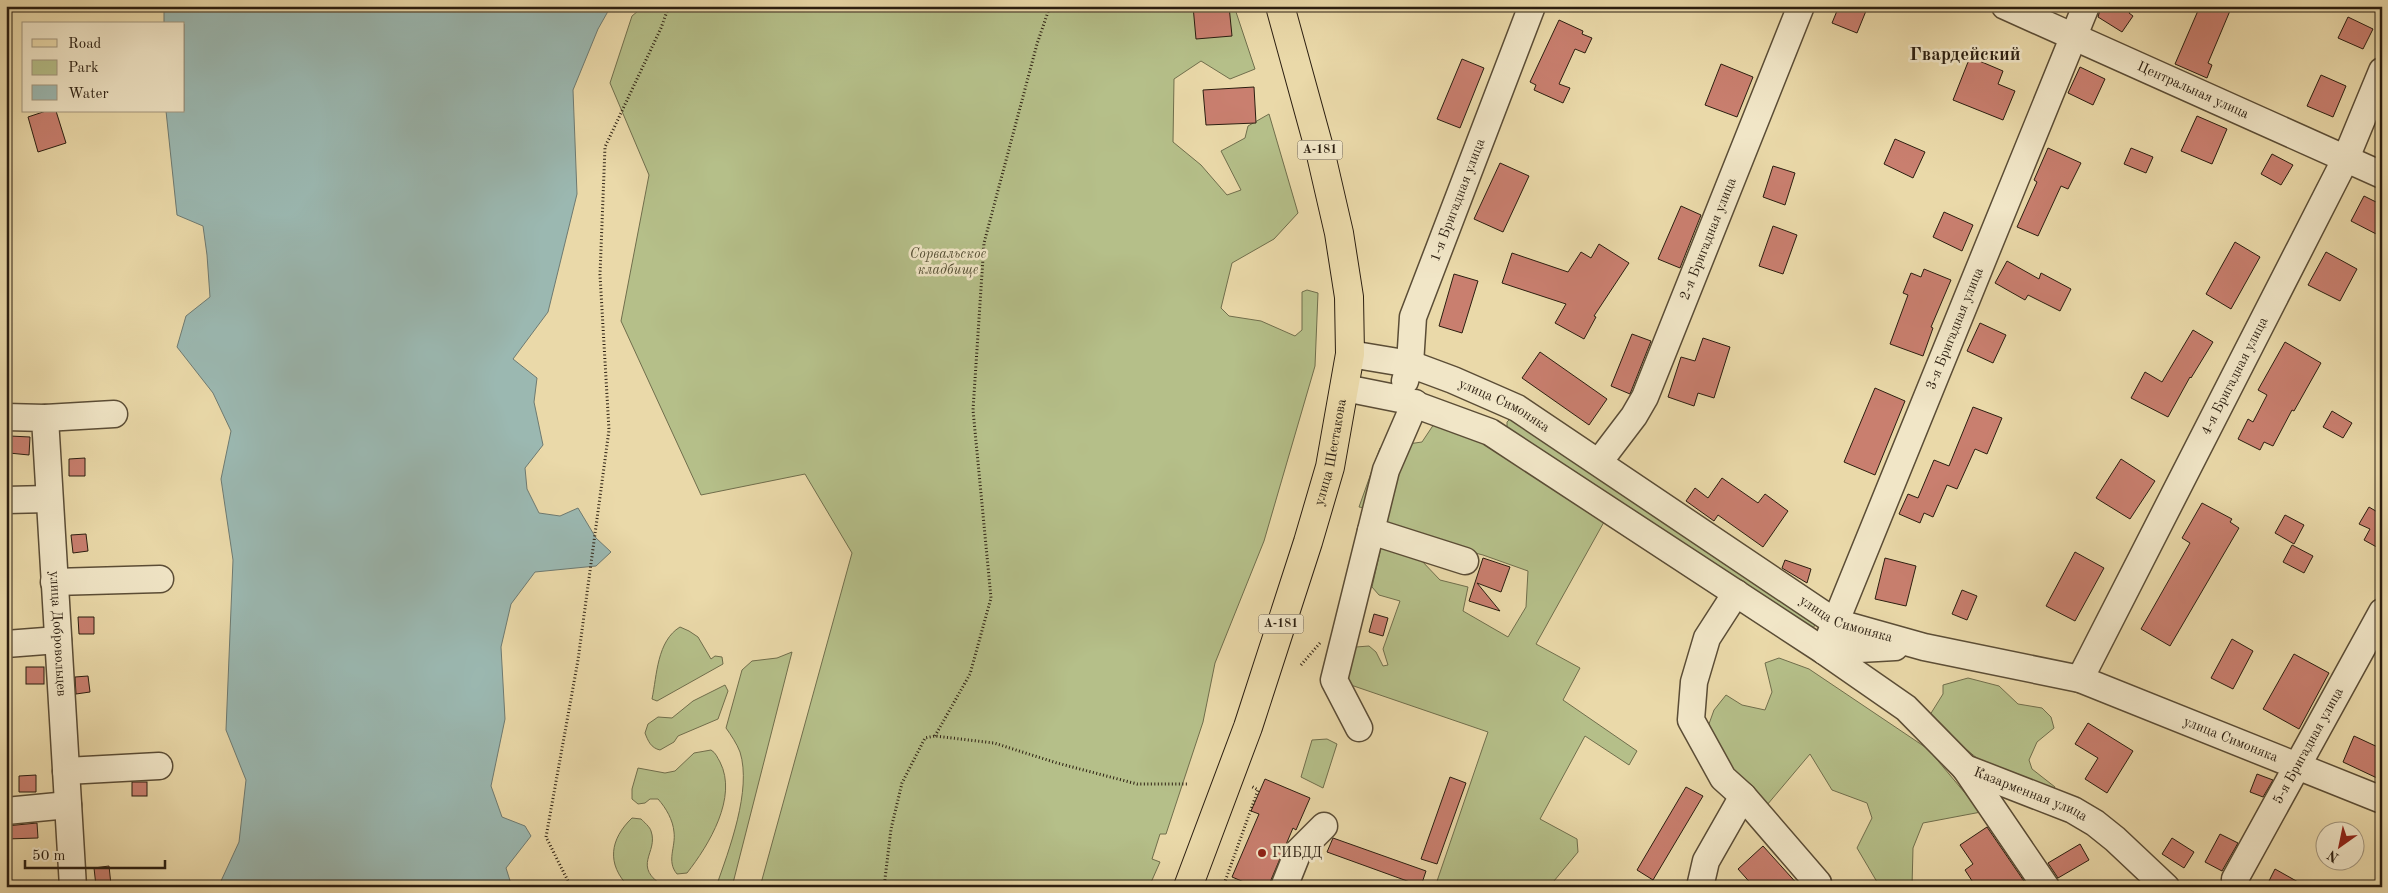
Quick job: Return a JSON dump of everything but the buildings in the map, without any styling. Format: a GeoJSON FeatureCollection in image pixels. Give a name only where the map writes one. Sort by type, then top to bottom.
{"type":"FeatureCollection","features":[{"type":"Feature","properties":{"kind":"main road","name":"улица Шестакова"},"geometry":{"type":"LineString","coordinates":[[1188,887],[1248,727],[1308,542],[1330,467],[1350,354],[1348,297],[1339,233],[1321,155],[1280,6]]}},
{"type":"Feature","properties":{"kind":"street","name":"1-я Бригадная улица"},"geometry":{"type":"LineString","coordinates":[[1359,728],[1334,680],[1386,470],[1407,401],[1414,317],[1532,6]]}},
{"type":"Feature","properties":{"kind":"street","name":"2-я Бригадная улица"},"geometry":{"type":"LineString","coordinates":[[1599,462],[1634,416],[1645,396],[1801,6]]}},
{"type":"Feature","properties":{"kind":"street","name":"Центральная улица"},"geometry":{"type":"LineString","coordinates":[[2005,6],[2382,175]]}},
{"type":"Feature","properties":{"kind":"street","name":"3-я Бригадная улица"},"geometry":{"type":"LineString","coordinates":[[1824,651],[2086,6]]}},
{"type":"Feature","properties":{"kind":"street","name":"4-я Бригадная улица"},"geometry":{"type":"LineString","coordinates":[[2080,678],[2346,158],[2382,71]]}},
{"type":"Feature","properties":{"kind":"street","name":"улица Симоняка"},"geometry":{"type":"LineString","coordinates":[[1350,354],[1410,364],[1453,380],[1517,408],[1835,622],[1924,647],[2080,678],[2296,767],[2382,800]]}},
{"type":"Feature","properties":{"kind":"street","name":"улица Симоняка"},"geometry":{"type":"LineString","coordinates":[[1345,388],[1407,401],[1490,432],[1824,651]]}},
{"type":"Feature","properties":{"kind":"street"},"geometry":{"type":"LineString","coordinates":[[6,417],[45,418],[114,414]]}},
{"type":"Feature","properties":{"kind":"street","name":"улица Добровольцев"},"geometry":{"type":"LineString","coordinates":[[45,418],[73,887]]}},
{"type":"Feature","properties":{"kind":"street"},"geometry":{"type":"LineString","coordinates":[[6,500],[50,499]]}},
{"type":"Feature","properties":{"kind":"street"},"geometry":{"type":"LineString","coordinates":[[1371,531],[1465,561]]}},
{"type":"Feature","properties":{"kind":"street"},"geometry":{"type":"LineString","coordinates":[[54,582],[160,579]]}},
{"type":"Feature","properties":{"kind":"street"},"geometry":{"type":"LineString","coordinates":[[1736,593],[1707,638],[1694,682],[1691,720],[1723,778],[1743,796],[1818,883]]}},
{"type":"Feature","properties":{"kind":"street","name":"5-я Бригадная улица"},"geometry":{"type":"LineString","coordinates":[[2235,879],[2382,612]]}},
{"type":"Feature","properties":{"kind":"street"},"geometry":{"type":"LineString","coordinates":[[1835,622],[1857,648],[1892,698]]}},
{"type":"Feature","properties":{"kind":"street"},"geometry":{"type":"LineString","coordinates":[[6,644],[58,640]]}},
{"type":"Feature","properties":{"kind":"street"},"geometry":{"type":"LineString","coordinates":[[1824,651],[1857,648],[1924,647]]}},
{"type":"Feature","properties":{"kind":"street","name":"Казарменная улица"},"geometry":{"type":"LineString","coordinates":[[1824,651],[1906,708],[1965,768],[2073,810],[2095,823],[2115,839],[2166,887]]}},
{"type":"Feature","properties":{"kind":"street"},"geometry":{"type":"LineString","coordinates":[[66,771],[159,766]]}},
{"type":"Feature","properties":{"kind":"street"},"geometry":{"type":"LineString","coordinates":[[1965,768],[2046,887]]}},
{"type":"Feature","properties":{"kind":"street"},"geometry":{"type":"LineString","coordinates":[[1700,887],[1706,861],[1743,796]]}},
{"type":"Feature","properties":{"kind":"street"},"geometry":{"type":"LineString","coordinates":[[6,811],[68,805]]}},
{"type":"Feature","properties":{"kind":"street"},"geometry":{"type":"LineString","coordinates":[[1284,887],[1298,852],[1324,826]]}},
{"type":"Feature","properties":{"kind":"path"},"geometry":{"type":"LineString","coordinates":[[570,887],[546,837],[578,660],[609,430],[600,275],[605,147],[669,6]]}},
{"type":"Feature","properties":{"kind":"path"},"geometry":{"type":"LineString","coordinates":[[935,736],[970,674],[991,598],[973,410],[984,243],[1037,44],[1050,6]]}},
{"type":"Feature","properties":{"kind":"path"},"geometry":{"type":"LineString","coordinates":[[884,887],[891,829],[902,784],[925,738],[935,736],[994,743],[1057,763],[1137,784],[1187,784]]}},
{"type":"Feature","properties":{"kind":"path"},"geometry":{"type":"LineString","coordinates":[[1223,887],[1258,790],[1251,786]]}},
{"type":"Feature","properties":{"kind":"green space","name":"Сорвальское кладбище"},"geometry":{"type":"Polygon","coordinates":[[[644,6],[1234,6],[1255,69],[1230,79],[1201,61],[1174,79],[1173,142],[1201,165],[1227,195],[1241,190],[1221,151],[1245,138],[1248,126],[1269,114],[1298,213],[1274,239],[1232,263],[1221,308],[1229,316],[1261,321],[1295,336],[1302,330],[1302,292],[1307,290],[1318,293],[1315,366],[1264,541],[1215,663],[1203,722],[1166,834],[1160,834],[1152,859],[1160,862],[1149,887],[760,887],[852,553],[805,474],[701,495],[621,321],[649,175],[610,83],[632,16],[644,6]]]}},
{"type":"Feature","properties":{"kind":"green space"},"geometry":{"type":"Polygon","coordinates":[[[1513,419],[1817,622],[1813,628],[1507,429],[1507,422],[1513,419]]]}},
{"type":"Feature","properties":{"kind":"green space"},"geometry":{"type":"Polygon","coordinates":[[[1436,421],[1487,436],[1604,522],[1536,644],[1580,668],[1563,700],[1637,751],[1629,765],[1585,736],[1540,819],[1577,839],[1578,852],[1549,887],[1435,887],[1488,732],[1345,683],[1356,647],[1369,646],[1376,652],[1383,666],[1388,665],[1383,649],[1400,601],[1379,595],[1372,587],[1389,512],[1359,507],[1380,448],[1422,442],[1436,421]],[[1404,535],[1420,559],[1440,580],[1468,587],[1463,611],[1508,637],[1526,607],[1528,571],[1483,555],[1404,535]]]}},
{"type":"Feature","properties":{"kind":"green space"},"geometry":{"type":"Polygon","coordinates":[[[680,627],[698,637],[711,659],[715,656],[722,657],[723,664],[657,701],[652,699],[659,659],[672,633],[680,627]]]}},
{"type":"Feature","properties":{"kind":"green space"},"geometry":{"type":"Polygon","coordinates":[[[792,652],[732,887],[716,887],[732,838],[741,802],[743,767],[740,752],[726,728],[742,670],[752,661],[777,658],[792,652]]]}},
{"type":"Feature","properties":{"kind":"green space"},"geometry":{"type":"Polygon","coordinates":[[[1779,658],[1809,669],[1928,749],[1981,812],[1923,823],[1913,848],[1912,887],[1880,887],[1857,848],[1872,818],[1867,803],[1832,790],[1810,754],[1767,805],[1740,787],[1705,735],[1714,710],[1726,695],[1742,705],[1765,710],[1772,692],[1765,663],[1779,658]]]}},
{"type":"Feature","properties":{"kind":"green space"},"geometry":{"type":"Polygon","coordinates":[[[1968,678],[1999,686],[2018,704],[2042,708],[2051,717],[2054,728],[2037,742],[2029,760],[2032,769],[2055,787],[2052,792],[1978,759],[1928,718],[1943,694],[1943,685],[1968,678]]]}},
{"type":"Feature","properties":{"kind":"green space"},"geometry":{"type":"Polygon","coordinates":[[[725,685],[728,691],[718,719],[678,736],[674,742],[660,750],[650,744],[645,733],[648,724],[658,717],[672,718],[693,701],[725,685]]]}},
{"type":"Feature","properties":{"kind":"green space"},"geometry":{"type":"Polygon","coordinates":[[[1327,739],[1337,744],[1323,788],[1301,777],[1312,740],[1327,739]]]}},
{"type":"Feature","properties":{"kind":"green space"},"geometry":{"type":"Polygon","coordinates":[[[711,750],[720,762],[725,776],[726,790],[719,820],[704,849],[687,873],[677,874],[672,864],[674,832],[669,814],[658,799],[650,799],[645,803],[638,804],[632,799],[632,789],[638,768],[665,773],[675,771],[694,753],[711,750]]]}},
{"type":"Feature","properties":{"kind":"green space"},"geometry":{"type":"Polygon","coordinates":[[[632,818],[641,819],[650,829],[652,846],[647,866],[655,879],[665,887],[629,887],[617,869],[614,861],[615,843],[619,834],[632,818]]]}},
{"type":"Feature","properties":{"kind":"water"},"geometry":{"type":"Polygon","coordinates":[[[164,6],[611,6],[598,29],[573,90],[577,194],[548,312],[513,359],[537,378],[534,402],[543,445],[525,468],[527,489],[539,513],[560,516],[578,508],[596,538],[611,552],[596,566],[535,572],[511,604],[501,647],[505,719],[491,786],[502,817],[525,826],[531,836],[506,868],[512,887],[221,887],[221,881],[239,842],[246,780],[226,730],[233,560],[221,479],[231,431],[213,393],[177,347],[186,316],[210,297],[203,226],[177,215],[166,112],[185,112],[185,22],[164,22],[164,6]]]}},
{"type":"Feature","properties":{"kind":"place","name":"ГИБДД"},"geometry":{"type":"Point","coordinates":[1262,853]}},
{"type":"Feature","properties":{"kind":"district","name":"Гвардейский"},"geometry":{"type":"Point","coordinates":[1965,55]}}]}
